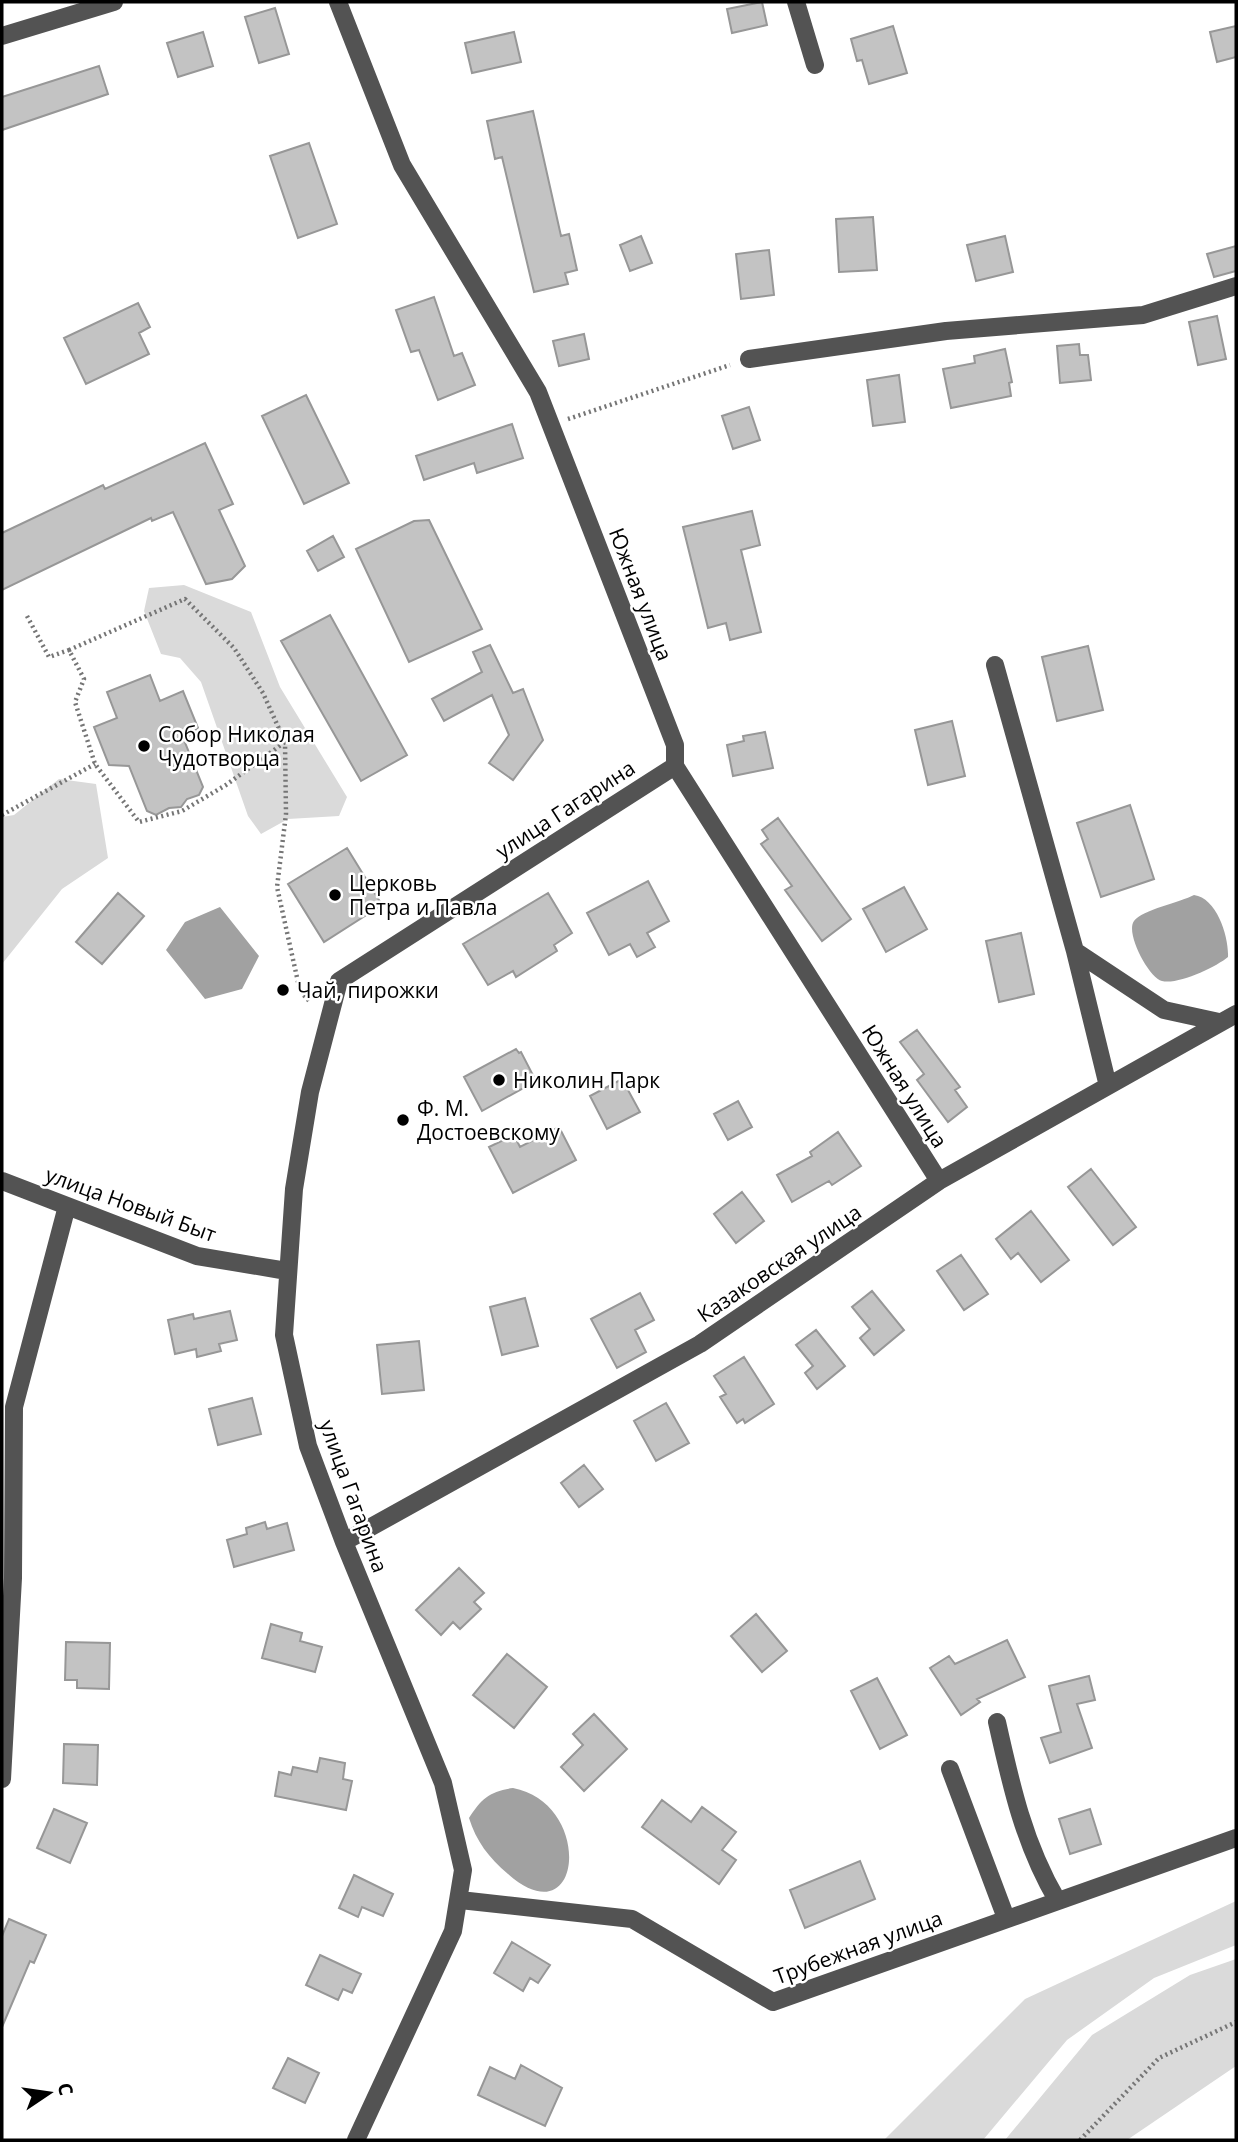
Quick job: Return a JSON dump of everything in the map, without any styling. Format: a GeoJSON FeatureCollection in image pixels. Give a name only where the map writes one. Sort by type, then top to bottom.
{"type":"FeatureCollection","features":[{"type":"Feature","properties":{"kind":"street"},"geometry":{"type":"LineString","coordinates":[[2,36],[114,2]]}},
{"type":"Feature","properties":{"kind":"street","name":"Южная улица"},"geometry":{"type":"LineString","coordinates":[[338,2],[402,164],[538,392],[675,745],[675,766],[939,1181]]}},
{"type":"Feature","properties":{"kind":"street"},"geometry":{"type":"LineString","coordinates":[[796,2],[815,65]]}},
{"type":"Feature","properties":{"kind":"street"},"geometry":{"type":"LineString","coordinates":[[749,359],[946,331],[1143,315],[1236,286]]}},
{"type":"Feature","properties":{"kind":"street"},"geometry":{"type":"LineString","coordinates":[[995,665],[1075,951],[1108,1086]]}},
{"type":"Feature","properties":{"kind":"street","name":"улица Гагарина"},"geometry":{"type":"LineString","coordinates":[[356,2140],[453,1931],[463,1870],[443,1783],[344,1542],[308,1446],[285,1335],[287,1271],[298,1164],[310,1092],[339,981],[675,766]]}},
{"type":"Feature","properties":{"kind":"street"},"geometry":{"type":"LineString","coordinates":[[1075,951],[1164,1010],[1219,1022]]}},
{"type":"Feature","properties":{"kind":"street","name":"Казаковская улица"},"geometry":{"type":"LineString","coordinates":[[344,1542],[700,1345],[939,1181],[1236,1014]]}},
{"type":"Feature","properties":{"kind":"street","name":"улица Новый Быт"},"geometry":{"type":"LineString","coordinates":[[2,1181],[197,1256],[287,1271]]}},
{"type":"Feature","properties":{"kind":"street"},"geometry":{"type":"LineString","coordinates":[[2,1779],[13,1578],[14,1407],[66,1206]]}},
{"type":"Feature","properties":{"kind":"street"},"geometry":{"type":"LineString","coordinates":[[997,1722],[1018,1814],[1042,1874],[1057,1899]]}},
{"type":"Feature","properties":{"kind":"street"},"geometry":{"type":"LineString","coordinates":[[950,1769],[1006,1918]]}},
{"type":"Feature","properties":{"kind":"street","name":"Трубежная улица"},"geometry":{"type":"LineString","coordinates":[[460,1900],[632,1919],[773,2002],[1057,1899],[1236,1838]]}},
{"type":"Feature","properties":{"kind":"path"},"geometry":{"type":"LineString","coordinates":[[551,424],[749,359]]}},
{"type":"Feature","properties":{"kind":"path"},"geometry":{"type":"LineString","coordinates":[[27,616],[49,657],[185,599],[234,648],[263,693],[285,742],[286,814],[277,887],[300,991],[328,1022]]}},
{"type":"Feature","properties":{"kind":"path"},"geometry":{"type":"LineString","coordinates":[[69,650],[83,679],[75,702],[95,765],[139,822],[181,811],[226,785],[285,742]]}},
{"type":"Feature","properties":{"kind":"path"},"geometry":{"type":"LineString","coordinates":[[2,815],[95,765]]}},
{"type":"Feature","properties":{"kind":"path"},"geometry":{"type":"LineString","coordinates":[[1080,2140],[1159,2058],[1236,2022]]}},
{"type":"Feature","properties":{"kind":"shaded area"},"geometry":{"type":"Polygon","coordinates":[[[184,585],[251,612],[280,687],[347,797],[339,816],[288,819],[261,834],[248,816],[201,682],[180,658],[161,654],[144,611],[149,588],[184,585]]]}},
{"type":"Feature","properties":{"kind":"shaded area"},"geometry":{"type":"Polygon","coordinates":[[[59,779],[96,784],[108,858],[62,889],[2,964],[2,817],[14,815],[59,779]]]}},
{"type":"Feature","properties":{"kind":"shaded area"},"geometry":{"type":"Polygon","coordinates":[[[1194,895],[1209,903],[1220,920],[1228,957],[1187,978],[1162,981],[1145,964],[1135,944],[1132,927],[1134,921],[1145,913],[1194,895]]]}},
{"type":"Feature","properties":{"kind":"shaded area"},"geometry":{"type":"Polygon","coordinates":[[[220,907],[259,956],[242,989],[205,999],[166,950],[185,922],[220,907]]]}},
{"type":"Feature","properties":{"kind":"shaded area"},"geometry":{"type":"Polygon","coordinates":[[[513,1788],[539,1799],[557,1817],[567,1839],[569,1861],[564,1880],[552,1891],[533,1890],[508,1874],[484,1849],[475,1834],[469,1818],[482,1801],[498,1791],[513,1788]]]}},
{"type":"Feature","properties":{"kind":"shaded area"},"geometry":{"type":"Polygon","coordinates":[[[1236,1901],[1236,1945],[1154,1978],[1067,2040],[983,2140],[884,2140],[1025,1999],[1236,1901]]]}},
{"type":"Feature","properties":{"kind":"shaded area"},"geometry":{"type":"Polygon","coordinates":[[[1236,1959],[1236,2066],[1127,2140],[1005,2140],[1092,2035],[1190,1975],[1236,1959]]]}},
{"type":"Feature","properties":{"kind":"building"},"geometry":{"type":"Polygon","coordinates":[[[762,2],[767,25],[732,33],[727,9],[762,2]]]}},
{"type":"Feature","properties":{"kind":"building"},"geometry":{"type":"Polygon","coordinates":[[[275,8],[289,54],[259,63],[245,17],[275,8]]]}},
{"type":"Feature","properties":{"kind":"building"},"geometry":{"type":"Polygon","coordinates":[[[893,26],[907,73],[869,84],[862,60],[857,61],[851,39],[893,26]]]}},
{"type":"Feature","properties":{"kind":"building"},"geometry":{"type":"Polygon","coordinates":[[[1236,26],[1236,57],[1217,62],[1210,32],[1236,26]]]}},
{"type":"Feature","properties":{"kind":"building"},"geometry":{"type":"Polygon","coordinates":[[[203,32],[213,66],[178,77],[167,43],[203,32]]]}},
{"type":"Feature","properties":{"kind":"building"},"geometry":{"type":"Polygon","coordinates":[[[514,32],[521,62],[472,73],[465,43],[514,32]]]}},
{"type":"Feature","properties":{"kind":"building"},"geometry":{"type":"Polygon","coordinates":[[[99,66],[108,94],[2,130],[2,97],[99,66]]]}},
{"type":"Feature","properties":{"kind":"building"},"geometry":{"type":"Polygon","coordinates":[[[533,111],[561,236],[569,234],[577,270],[565,273],[568,284],[534,292],[502,157],[495,159],[487,121],[533,111]]]}},
{"type":"Feature","properties":{"kind":"building"},"geometry":{"type":"Polygon","coordinates":[[[309,143],[337,224],[298,238],[270,156],[309,143]]]}},
{"type":"Feature","properties":{"kind":"building"},"geometry":{"type":"Polygon","coordinates":[[[873,217],[877,270],[839,272],[836,219],[873,217]]]}},
{"type":"Feature","properties":{"kind":"building"},"geometry":{"type":"Polygon","coordinates":[[[641,236],[652,263],[630,271],[620,245],[641,236]]]}},
{"type":"Feature","properties":{"kind":"building"},"geometry":{"type":"Polygon","coordinates":[[[1005,236],[1013,272],[976,281],[967,245],[1005,236]]]}},
{"type":"Feature","properties":{"kind":"building"},"geometry":{"type":"Polygon","coordinates":[[[1236,246],[1236,271],[1214,277],[1207,254],[1236,246]]]}},
{"type":"Feature","properties":{"kind":"building"},"geometry":{"type":"Polygon","coordinates":[[[769,250],[774,295],[741,299],[736,254],[769,250]]]}},
{"type":"Feature","properties":{"kind":"building"},"geometry":{"type":"Polygon","coordinates":[[[434,297],[454,356],[462,353],[475,385],[438,400],[419,350],[411,352],[396,310],[434,297]]]}},
{"type":"Feature","properties":{"kind":"building"},"geometry":{"type":"Polygon","coordinates":[[[138,303],[150,327],[139,333],[149,354],[86,384],[64,338],[138,303]]]}},
{"type":"Feature","properties":{"kind":"building"},"geometry":{"type":"Polygon","coordinates":[[[1217,316],[1226,359],[1198,365],[1189,322],[1217,316]]]}},
{"type":"Feature","properties":{"kind":"building"},"geometry":{"type":"Polygon","coordinates":[[[584,334],[589,359],[559,366],[553,341],[584,334]]]}},
{"type":"Feature","properties":{"kind":"building"},"geometry":{"type":"Polygon","coordinates":[[[1079,344],[1080,355],[1088,355],[1091,380],[1060,383],[1057,346],[1079,344]]]}},
{"type":"Feature","properties":{"kind":"building"},"geometry":{"type":"Polygon","coordinates":[[[1005,349],[1012,382],[1009,383],[1011,396],[951,408],[943,369],[975,363],[974,356],[1005,349]]]}},
{"type":"Feature","properties":{"kind":"building"},"geometry":{"type":"Polygon","coordinates":[[[899,375],[905,422],[873,426],[867,380],[899,375]]]}},
{"type":"Feature","properties":{"kind":"building"},"geometry":{"type":"Polygon","coordinates":[[[306,395],[349,483],[304,504],[262,416],[306,395]]]}},
{"type":"Feature","properties":{"kind":"building"},"geometry":{"type":"Polygon","coordinates":[[[749,407],[760,440],[733,449],[722,416],[749,407]]]}},
{"type":"Feature","properties":{"kind":"building"},"geometry":{"type":"Polygon","coordinates":[[[512,424],[523,458],[477,473],[474,463],[424,480],[416,456],[512,424]]]}},
{"type":"Feature","properties":{"kind":"building"},"geometry":{"type":"Polygon","coordinates":[[[205,443],[233,504],[219,510],[245,566],[232,579],[206,584],[173,512],[152,521],[151,518],[2,590],[2,533],[103,485],[105,489],[205,443]]]}},
{"type":"Feature","properties":{"kind":"building"},"geometry":{"type":"Polygon","coordinates":[[[752,511],[760,545],[741,550],[761,632],[730,640],[726,623],[708,628],[683,527],[752,511]]]}},
{"type":"Feature","properties":{"kind":"building"},"geometry":{"type":"Polygon","coordinates":[[[429,520],[482,629],[409,662],[356,549],[414,521],[429,520]]]}},
{"type":"Feature","properties":{"kind":"building"},"geometry":{"type":"Polygon","coordinates":[[[333,536],[344,557],[318,571],[307,551],[333,536]]]}},
{"type":"Feature","properties":{"kind":"building"},"geometry":{"type":"Polygon","coordinates":[[[330,615],[407,755],[361,781],[281,641],[330,615]]]}},
{"type":"Feature","properties":{"kind":"building"},"geometry":{"type":"Polygon","coordinates":[[[490,645],[513,693],[523,689],[543,740],[513,780],[489,763],[509,735],[492,695],[444,721],[432,699],[482,672],[473,652],[490,645]]]}},
{"type":"Feature","properties":{"kind":"building"},"geometry":{"type":"Polygon","coordinates":[[[1088,646],[1103,710],[1057,721],[1042,657],[1088,646]]]}},
{"type":"Feature","properties":{"kind":"building","name":"Собор Николая Чудотворца"},"geometry":{"type":"Polygon","coordinates":[[[150,675],[160,701],[183,691],[198,728],[184,740],[203,787],[199,795],[187,799],[181,807],[169,808],[156,815],[147,811],[129,766],[109,765],[94,727],[117,718],[107,692],[150,675]]]}},
{"type":"Feature","properties":{"kind":"building"},"geometry":{"type":"Polygon","coordinates":[[[952,721],[965,776],[928,785],[915,730],[952,721]]]}},
{"type":"Feature","properties":{"kind":"building"},"geometry":{"type":"Polygon","coordinates":[[[765,732],[773,768],[733,776],[727,745],[744,741],[743,736],[765,732]]]}},
{"type":"Feature","properties":{"kind":"building"},"geometry":{"type":"Polygon","coordinates":[[[1130,805],[1154,879],[1101,897],[1077,823],[1130,805]]]}},
{"type":"Feature","properties":{"kind":"building"},"geometry":{"type":"Polygon","coordinates":[[[778,818],[851,919],[822,941],[785,890],[792,886],[761,844],[768,839],[762,830],[778,818]]]}},
{"type":"Feature","properties":{"kind":"building","name":"Церковь Петра и Павла"},"geometry":{"type":"Polygon","coordinates":[[[347,848],[382,905],[324,942],[288,884],[347,848]]]}},
{"type":"Feature","properties":{"kind":"building"},"geometry":{"type":"Polygon","coordinates":[[[648,881],[669,921],[647,933],[655,947],[637,957],[630,944],[609,955],[587,913],[648,881]]]}},
{"type":"Feature","properties":{"kind":"building"},"geometry":{"type":"Polygon","coordinates":[[[904,887],[927,929],[886,952],[863,909],[904,887]]]}},
{"type":"Feature","properties":{"kind":"building"},"geometry":{"type":"Polygon","coordinates":[[[118,893],[144,916],[102,964],[76,942],[118,893]]]}},
{"type":"Feature","properties":{"kind":"building"},"geometry":{"type":"Polygon","coordinates":[[[548,893],[572,933],[554,945],[557,951],[516,977],[513,971],[488,985],[463,944],[548,893]]]}},
{"type":"Feature","properties":{"kind":"building"},"geometry":{"type":"Polygon","coordinates":[[[1021,933],[1034,994],[999,1002],[986,941],[1021,933]]]}},
{"type":"Feature","properties":{"kind":"building"},"geometry":{"type":"Polygon","coordinates":[[[917,1030],[960,1087],[955,1090],[967,1107],[948,1122],[917,1080],[924,1074],[900,1042],[917,1030]]]}},
{"type":"Feature","properties":{"kind":"building","name":"Николин Парк"},"geometry":{"type":"Polygon","coordinates":[[[516,1049],[521,1052],[536,1081],[482,1111],[464,1077],[516,1049]]]}},
{"type":"Feature","properties":{"kind":"building"},"geometry":{"type":"Polygon","coordinates":[[[622,1079],[640,1112],[607,1129],[590,1096],[622,1079]]]}},
{"type":"Feature","properties":{"kind":"building"},"geometry":{"type":"Polygon","coordinates":[[[738,1101],[752,1127],[728,1140],[714,1114],[738,1101]]]}},
{"type":"Feature","properties":{"kind":"building"},"geometry":{"type":"Polygon","coordinates":[[[559,1127],[576,1160],[513,1193],[489,1147],[514,1135],[520,1147],[559,1127]]]}},
{"type":"Feature","properties":{"kind":"building"},"geometry":{"type":"Polygon","coordinates":[[[838,1132],[861,1166],[832,1185],[829,1181],[792,1202],[777,1175],[812,1156],[810,1152],[838,1132]]]}},
{"type":"Feature","properties":{"kind":"building"},"geometry":{"type":"Polygon","coordinates":[[[1091,1169],[1136,1227],[1113,1245],[1068,1187],[1091,1169]]]}},
{"type":"Feature","properties":{"kind":"building"},"geometry":{"type":"Polygon","coordinates":[[[742,1192],[764,1221],[736,1243],[714,1214],[742,1192]]]}},
{"type":"Feature","properties":{"kind":"building"},"geometry":{"type":"Polygon","coordinates":[[[1031,1211],[1069,1260],[1041,1282],[1018,1253],[1011,1259],[996,1239],[1031,1211]]]}},
{"type":"Feature","properties":{"kind":"building"},"geometry":{"type":"Polygon","coordinates":[[[961,1255],[988,1294],[964,1310],[937,1271],[961,1255]]]}},
{"type":"Feature","properties":{"kind":"building"},"geometry":{"type":"Polygon","coordinates":[[[872,1291],[904,1330],[874,1355],[860,1338],[870,1329],[852,1307],[872,1291]]]}},
{"type":"Feature","properties":{"kind":"building"},"geometry":{"type":"Polygon","coordinates":[[[640,1293],[654,1320],[635,1330],[646,1352],[617,1368],[591,1319],[640,1293]]]}},
{"type":"Feature","properties":{"kind":"building"},"geometry":{"type":"Polygon","coordinates":[[[525,1298],[538,1346],[502,1355],[490,1307],[525,1298]]]}},
{"type":"Feature","properties":{"kind":"building"},"geometry":{"type":"Polygon","coordinates":[[[230,1311],[237,1340],[219,1344],[221,1351],[197,1357],[196,1349],[175,1354],[168,1320],[193,1314],[194,1319],[230,1311]]]}},
{"type":"Feature","properties":{"kind":"building"},"geometry":{"type":"Polygon","coordinates":[[[816,1330],[845,1366],[817,1389],[805,1373],[813,1366],[796,1345],[816,1330]]]}},
{"type":"Feature","properties":{"kind":"building"},"geometry":{"type":"Polygon","coordinates":[[[419,1341],[424,1390],[382,1394],[377,1345],[419,1341]]]}},
{"type":"Feature","properties":{"kind":"building"},"geometry":{"type":"Polygon","coordinates":[[[744,1357],[774,1404],[745,1423],[743,1419],[737,1423],[720,1397],[726,1394],[714,1376],[744,1357]]]}},
{"type":"Feature","properties":{"kind":"building"},"geometry":{"type":"Polygon","coordinates":[[[252,1398],[261,1434],[218,1445],[209,1409],[252,1398]]]}},
{"type":"Feature","properties":{"kind":"building"},"geometry":{"type":"Polygon","coordinates":[[[666,1403],[689,1443],[656,1461],[634,1421],[666,1403]]]}},
{"type":"Feature","properties":{"kind":"building"},"geometry":{"type":"Polygon","coordinates":[[[584,1465],[603,1489],[579,1507],[561,1483],[584,1465]]]}},
{"type":"Feature","properties":{"kind":"building"},"geometry":{"type":"Polygon","coordinates":[[[265,1522],[267,1529],[287,1523],[294,1550],[234,1567],[227,1540],[247,1534],[246,1528],[265,1522]]]}},
{"type":"Feature","properties":{"kind":"building"},"geometry":{"type":"Polygon","coordinates":[[[459,1568],[484,1593],[474,1602],[481,1609],[460,1629],[453,1622],[441,1635],[416,1610],[459,1568]]]}},
{"type":"Feature","properties":{"kind":"building"},"geometry":{"type":"Polygon","coordinates":[[[756,1614],[787,1651],[762,1672],[731,1636],[756,1614]]]}},
{"type":"Feature","properties":{"kind":"building"},"geometry":{"type":"Polygon","coordinates":[[[271,1624],[302,1633],[300,1641],[322,1647],[315,1672],[262,1658],[271,1624]]]}},
{"type":"Feature","properties":{"kind":"building"},"geometry":{"type":"Polygon","coordinates":[[[1007,1640],[1025,1677],[977,1699],[980,1702],[961,1715],[930,1668],[949,1656],[955,1664],[1007,1640]]]}},
{"type":"Feature","properties":{"kind":"building"},"geometry":{"type":"Polygon","coordinates":[[[66,1642],[110,1643],[109,1689],[77,1688],[77,1680],[65,1680],[66,1642]]]}},
{"type":"Feature","properties":{"kind":"building"},"geometry":{"type":"Polygon","coordinates":[[[507,1654],[547,1687],[514,1728],[473,1695],[507,1654]]]}},
{"type":"Feature","properties":{"kind":"building"},"geometry":{"type":"Polygon","coordinates":[[[1089,1676],[1095,1700],[1077,1704],[1092,1748],[1050,1763],[1041,1738],[1061,1732],[1049,1686],[1089,1676]]]}},
{"type":"Feature","properties":{"kind":"building"},"geometry":{"type":"Polygon","coordinates":[[[877,1678],[907,1735],[880,1749],[851,1691],[877,1678]]]}},
{"type":"Feature","properties":{"kind":"building"},"geometry":{"type":"Polygon","coordinates":[[[594,1714],[627,1749],[584,1791],[561,1767],[583,1745],[573,1734],[594,1714]]]}},
{"type":"Feature","properties":{"kind":"building"},"geometry":{"type":"Polygon","coordinates":[[[64,1744],[98,1745],[97,1785],[63,1783],[64,1744]]]}},
{"type":"Feature","properties":{"kind":"building"},"geometry":{"type":"Polygon","coordinates":[[[320,1758],[345,1763],[343,1779],[352,1781],[346,1810],[275,1796],[279,1772],[291,1775],[293,1767],[317,1772],[320,1758]]]}},
{"type":"Feature","properties":{"kind":"building"},"geometry":{"type":"Polygon","coordinates":[[[662,1800],[691,1822],[702,1807],[736,1832],[722,1850],[736,1860],[719,1884],[642,1827],[662,1800]]]}},
{"type":"Feature","properties":{"kind":"building"},"geometry":{"type":"Polygon","coordinates":[[[54,1809],[87,1823],[70,1863],[37,1848],[54,1809]]]}},
{"type":"Feature","properties":{"kind":"building"},"geometry":{"type":"Polygon","coordinates":[[[1090,1809],[1101,1844],[1070,1854],[1059,1819],[1090,1809]]]}},
{"type":"Feature","properties":{"kind":"building"},"geometry":{"type":"Polygon","coordinates":[[[860,1861],[875,1899],[805,1928],[790,1890],[860,1861]]]}},
{"type":"Feature","properties":{"kind":"building"},"geometry":{"type":"Polygon","coordinates":[[[354,1875],[393,1894],[383,1916],[362,1907],[358,1917],[339,1908],[354,1875]]]}},
{"type":"Feature","properties":{"kind":"building"},"geometry":{"type":"Polygon","coordinates":[[[9,1919],[46,1935],[34,1963],[30,1961],[2,2027],[2,1936],[9,1919]]]}},
{"type":"Feature","properties":{"kind":"building"},"geometry":{"type":"Polygon","coordinates":[[[512,1942],[550,1965],[538,1983],[530,1978],[523,1991],[494,1973],[512,1942]]]}},
{"type":"Feature","properties":{"kind":"building"},"geometry":{"type":"Polygon","coordinates":[[[320,1955],[361,1974],[352,1993],[343,1989],[338,2000],[306,1985],[320,1955]]]}},
{"type":"Feature","properties":{"kind":"building"},"geometry":{"type":"Polygon","coordinates":[[[288,2058],[319,2073],[305,2103],[273,2088],[288,2058]]]}},
{"type":"Feature","properties":{"kind":"building"},"geometry":{"type":"Polygon","coordinates":[[[521,2065],[562,2088],[545,2126],[478,2095],[490,2067],[515,2079],[521,2065]]]}},
{"type":"Feature","properties":{"kind":"place","name":"Собор Николая Чудотворца"},"geometry":{"type":"Point","coordinates":[144,746]}},
{"type":"Feature","properties":{"kind":"place","name":"Церковь Петра и Павла"},"geometry":{"type":"Point","coordinates":[335,895]}},
{"type":"Feature","properties":{"kind":"place","name":"Чай, пирожки"},"geometry":{"type":"Point","coordinates":[283,990]}},
{"type":"Feature","properties":{"kind":"place","name":"Николин Парк"},"geometry":{"type":"Point","coordinates":[499,1080]}},
{"type":"Feature","properties":{"kind":"place","name":"Ф. М. Достоевскому"},"geometry":{"type":"Point","coordinates":[403,1120]}}]}
